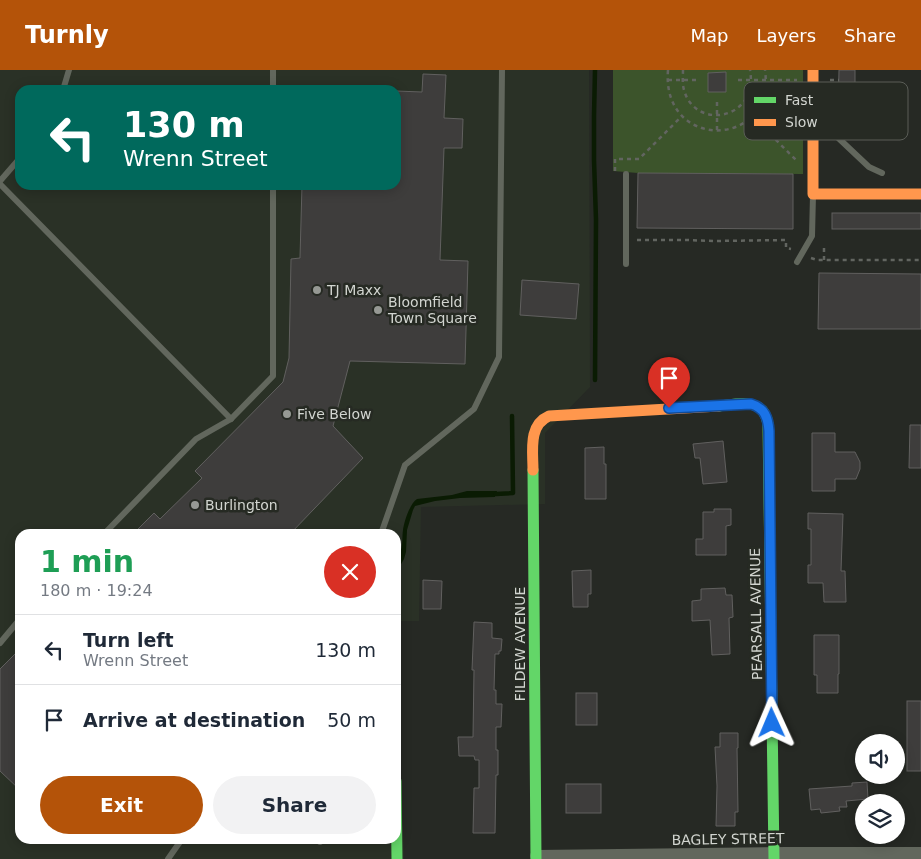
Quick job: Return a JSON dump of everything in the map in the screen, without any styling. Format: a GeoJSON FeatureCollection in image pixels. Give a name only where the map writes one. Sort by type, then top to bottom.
{"type":"FeatureCollection","features":[{"type":"Feature","properties":{"kind":"street"},"geometry":{"type":"LineString","coordinates":[[813,140],[813,194],[921,194]]}},
{"type":"Feature","properties":{"kind":"street","name":"PEARSALL AVENUE"},"geometry":{"type":"LineString","coordinates":[[534,429],[541,420],[553,415],[747,404],[755,405],[765,413],[768,424],[774,856]]}},
{"type":"Feature","properties":{"kind":"street","name":"FILDEW AVENUE"},"geometry":{"type":"LineString","coordinates":[[534,429],[536,857]]}},
{"type":"Feature","properties":{"kind":"street"},"geometry":{"type":"LineString","coordinates":[[398,844],[398,859]]}},
{"type":"Feature","properties":{"kind":"street","name":"BAGLEY STREET"},"geometry":{"type":"LineString","coordinates":[[536,857],[921,853]]}},
{"type":"Feature","properties":{"kind":"lane"},"geometry":{"type":"LineString","coordinates":[[64,85],[69,70]]}},
{"type":"Feature","properties":{"kind":"lane"},"geometry":{"type":"LineString","coordinates":[[273,70],[273,85]]}},
{"type":"Feature","properties":{"kind":"lane"},"geometry":{"type":"LineString","coordinates":[[383,529],[405,465],[474,410],[499,357],[502,70]]}},
{"type":"Feature","properties":{"kind":"lane"},"geometry":{"type":"LineString","coordinates":[[840,140],[869,167],[882,173]]}},
{"type":"Feature","properties":{"kind":"lane"},"geometry":{"type":"LineString","coordinates":[[15,164],[0,183],[231,419]]}},
{"type":"Feature","properties":{"kind":"lane"},"geometry":{"type":"LineString","coordinates":[[626,174],[626,264]]}},
{"type":"Feature","properties":{"kind":"lane"},"geometry":{"type":"LineString","coordinates":[[109,529],[196,439],[231,419],[272,376],[273,190]]}},
{"type":"Feature","properties":{"kind":"lane"},"geometry":{"type":"LineString","coordinates":[[797,262],[812,236],[813,194]]}},
{"type":"Feature","properties":{"kind":"lane"},"geometry":{"type":"LineString","coordinates":[[0,643],[15,626]]}},
{"type":"Feature","properties":{"kind":"lane"},"geometry":{"type":"LineString","coordinates":[[168,859],[178,844]]}},
{"type":"Feature","properties":{"kind":"path"},"geometry":{"type":"LineString","coordinates":[[668,70],[667,80],[671,100],[682,116],[696,127],[717,130],[739,126],[744,123]]}},
{"type":"Feature","properties":{"kind":"path"},"geometry":{"type":"LineString","coordinates":[[683,70],[684,90],[689,101],[702,112],[723,115],[734,111],[744,101]]}},
{"type":"Feature","properties":{"kind":"path"},"geometry":{"type":"LineString","coordinates":[[750,70],[752,80]]}},
{"type":"Feature","properties":{"kind":"path"},"geometry":{"type":"LineString","coordinates":[[765,70],[766,81]]}},
{"type":"Feature","properties":{"kind":"path"},"geometry":{"type":"LineString","coordinates":[[667,80],[696,80]]}},
{"type":"Feature","properties":{"kind":"path"},"geometry":{"type":"LineString","coordinates":[[738,80],[804,80]]}},
{"type":"Feature","properties":{"kind":"path"},"geometry":{"type":"LineString","coordinates":[[717,101],[717,130]]}},
{"type":"Feature","properties":{"kind":"path"},"geometry":{"type":"LineString","coordinates":[[776,140],[797,160]]}},
{"type":"Feature","properties":{"kind":"path"},"geometry":{"type":"LineString","coordinates":[[633,240],[714,242],[786,240],[786,248],[793,250]]}},
{"type":"Feature","properties":{"kind":"path"},"geometry":{"type":"LineString","coordinates":[[824,245],[824,260]]}},
{"type":"Feature","properties":{"kind":"path"},"geometry":{"type":"LineString","coordinates":[[809,257],[817,260],[921,260]]}},
{"type":"Feature","properties":{"kind":"shaded area","name":"Bloomfield Town Square"},"geometry":{"type":"Polygon","coordinates":[[[0,70],[589,70],[590,387],[545,433],[545,504],[421,507],[419,621],[401,621],[401,529],[15,529],[15,844],[401,844],[401,770],[404,859],[0,859],[0,70]]]}},
{"type":"Feature","properties":{"kind":"shaded area"},"geometry":{"type":"Polygon","coordinates":[[[467,491],[497,491],[495,497],[460,498],[415,506],[407,530],[406,552],[401,564],[403,530],[414,501],[417,499],[452,495],[467,491]]]}},
{"type":"Feature","properties":{"kind":"green space"},"geometry":{"type":"Polygon","coordinates":[[[613,70],[803,70],[803,82],[744,82],[744,140],[803,140],[803,174],[638,173],[613,171],[613,70]]]}},
{"type":"Feature","properties":{"kind":"building"},"geometry":{"type":"Polygon","coordinates":[[[839,70],[855,70],[855,82],[839,82],[839,70]]]}},
{"type":"Feature","properties":{"kind":"building"},"geometry":{"type":"Polygon","coordinates":[[[726,72],[726,92],[708,92],[708,73],[726,72]]]}},
{"type":"Feature","properties":{"kind":"building","name":"Bloomfield Town Square"},"geometry":{"type":"Polygon","coordinates":[[[423,74],[446,75],[444,118],[463,119],[462,148],[444,148],[440,260],[468,261],[465,364],[350,361],[333,426],[363,458],[295,529],[138,529],[154,513],[160,519],[202,478],[195,471],[283,382],[289,358],[291,259],[300,258],[302,190],[401,190],[401,91],[422,92],[423,74]]]}},
{"type":"Feature","properties":{"kind":"building"},"geometry":{"type":"Polygon","coordinates":[[[638,173],[793,174],[793,229],[637,228],[638,173]]]}},
{"type":"Feature","properties":{"kind":"building"},"geometry":{"type":"Polygon","coordinates":[[[832,213],[921,213],[921,229],[832,229],[832,213]]]}},
{"type":"Feature","properties":{"kind":"building"},"geometry":{"type":"Polygon","coordinates":[[[819,273],[921,274],[921,329],[818,329],[819,273]]]}},
{"type":"Feature","properties":{"kind":"building"},"geometry":{"type":"Polygon","coordinates":[[[522,280],[579,284],[576,319],[520,315],[522,280]]]}},
{"type":"Feature","properties":{"kind":"building"},"geometry":{"type":"Polygon","coordinates":[[[910,425],[921,425],[921,468],[909,468],[910,425]]]}},
{"type":"Feature","properties":{"kind":"building"},"geometry":{"type":"Polygon","coordinates":[[[812,433],[835,433],[835,452],[855,452],[860,462],[860,469],[856,479],[835,479],[835,491],[812,491],[812,433]]]}},
{"type":"Feature","properties":{"kind":"building"},"geometry":{"type":"Polygon","coordinates":[[[723,441],[727,482],[703,484],[700,458],[695,458],[693,444],[723,441]]]}},
{"type":"Feature","properties":{"kind":"building"},"geometry":{"type":"Polygon","coordinates":[[[604,447],[606,499],[585,499],[585,448],[604,447]]]}},
{"type":"Feature","properties":{"kind":"building"},"geometry":{"type":"Polygon","coordinates":[[[714,509],[731,509],[731,525],[726,526],[726,555],[696,555],[696,539],[703,539],[703,512],[714,512],[714,509]]]}},
{"type":"Feature","properties":{"kind":"building"},"geometry":{"type":"Polygon","coordinates":[[[808,513],[843,514],[841,571],[845,571],[846,602],[824,602],[823,583],[808,583],[808,565],[811,565],[811,529],[808,529],[808,513]]]}},
{"type":"Feature","properties":{"kind":"building"},"geometry":{"type":"Polygon","coordinates":[[[591,570],[591,594],[588,594],[588,607],[573,607],[572,571],[591,570]]]}},
{"type":"Feature","properties":{"kind":"building"},"geometry":{"type":"Polygon","coordinates":[[[423,580],[442,581],[441,609],[423,609],[423,580]]]}},
{"type":"Feature","properties":{"kind":"building"},"geometry":{"type":"Polygon","coordinates":[[[725,588],[726,595],[732,595],[733,617],[729,618],[730,654],[712,655],[710,620],[692,621],[692,601],[701,600],[701,589],[725,588]]]}},
{"type":"Feature","properties":{"kind":"building"},"geometry":{"type":"Polygon","coordinates":[[[474,622],[492,623],[492,638],[502,639],[501,651],[499,651],[499,654],[495,654],[494,690],[496,690],[496,704],[502,704],[501,727],[496,727],[498,775],[496,775],[495,833],[473,833],[474,788],[479,788],[479,760],[475,760],[474,756],[459,756],[458,737],[473,737],[474,670],[472,670],[474,622]]]}},
{"type":"Feature","properties":{"kind":"building"},"geometry":{"type":"Polygon","coordinates":[[[814,635],[839,635],[838,693],[817,693],[817,675],[814,675],[814,635]]]}},
{"type":"Feature","properties":{"kind":"building"},"geometry":{"type":"Polygon","coordinates":[[[15,654],[15,785],[0,771],[0,669],[15,654]]]}},
{"type":"Feature","properties":{"kind":"building"},"geometry":{"type":"Polygon","coordinates":[[[576,693],[597,693],[597,725],[576,725],[576,693]]]}},
{"type":"Feature","properties":{"kind":"building"},"geometry":{"type":"Polygon","coordinates":[[[907,701],[921,701],[921,771],[907,771],[907,701]]]}},
{"type":"Feature","properties":{"kind":"building"},"geometry":{"type":"Polygon","coordinates":[[[720,733],[738,733],[738,812],[735,812],[735,826],[716,826],[717,786],[715,747],[720,747],[720,733]]]}},
{"type":"Feature","properties":{"kind":"building"},"geometry":{"type":"Polygon","coordinates":[[[852,783],[867,784],[868,794],[855,794],[855,800],[846,801],[847,807],[839,807],[840,811],[821,813],[820,809],[811,810],[809,789],[852,786],[852,783]]]}},
{"type":"Feature","properties":{"kind":"building"},"geometry":{"type":"Polygon","coordinates":[[[566,784],[601,784],[601,813],[566,813],[566,784]]]}},
{"type":"Feature","properties":{"kind":"waterway"},"geometry":{"type":"LineString","coordinates":[[595,70],[595,380]]}},
{"type":"Feature","properties":{"kind":"waterway"},"geometry":{"type":"LineString","coordinates":[[496,494],[513,493],[512,416]]}},
{"type":"Feature","properties":{"kind":"traffic: fast"},"geometry":{"type":"LineString","coordinates":[[719,406],[742,404],[756,406],[766,415],[768,424],[774,859]]}},
{"type":"Feature","properties":{"kind":"traffic: fast"},"geometry":{"type":"LineString","coordinates":[[533,470],[536,859]]}},
{"type":"Feature","properties":{"kind":"traffic: fast"},"geometry":{"type":"LineString","coordinates":[[397,844],[397,859]]}},
{"type":"Feature","properties":{"kind":"traffic: slow"},"geometry":{"type":"LineString","coordinates":[[813,70],[813,82]]}},
{"type":"Feature","properties":{"kind":"traffic: slow"},"geometry":{"type":"LineString","coordinates":[[813,140],[813,194],[921,194]]}},
{"type":"Feature","properties":{"kind":"traffic: slow"},"geometry":{"type":"LineString","coordinates":[[533,470],[533,439],[535,432],[542,420],[549,416],[719,406]]}},
{"type":"Feature","properties":{"kind":"place","name":"TJ Maxx"},"geometry":{"type":"Point","coordinates":[317,290]}},
{"type":"Feature","properties":{"kind":"place","name":"Bloomfield Town Square"},"geometry":{"type":"Point","coordinates":[378,310]}},
{"type":"Feature","properties":{"kind":"place","name":"Five Below"},"geometry":{"type":"Point","coordinates":[287,414]}},
{"type":"Feature","properties":{"kind":"place","name":"Burlington"},"geometry":{"type":"Point","coordinates":[195,505]}},
{"type":"Feature","properties":{"kind":"route"},"geometry":{"type":"LineString","coordinates":[[669,408],[751,404],[759,407],[767,416],[769,431],[772,723]]}}]}
